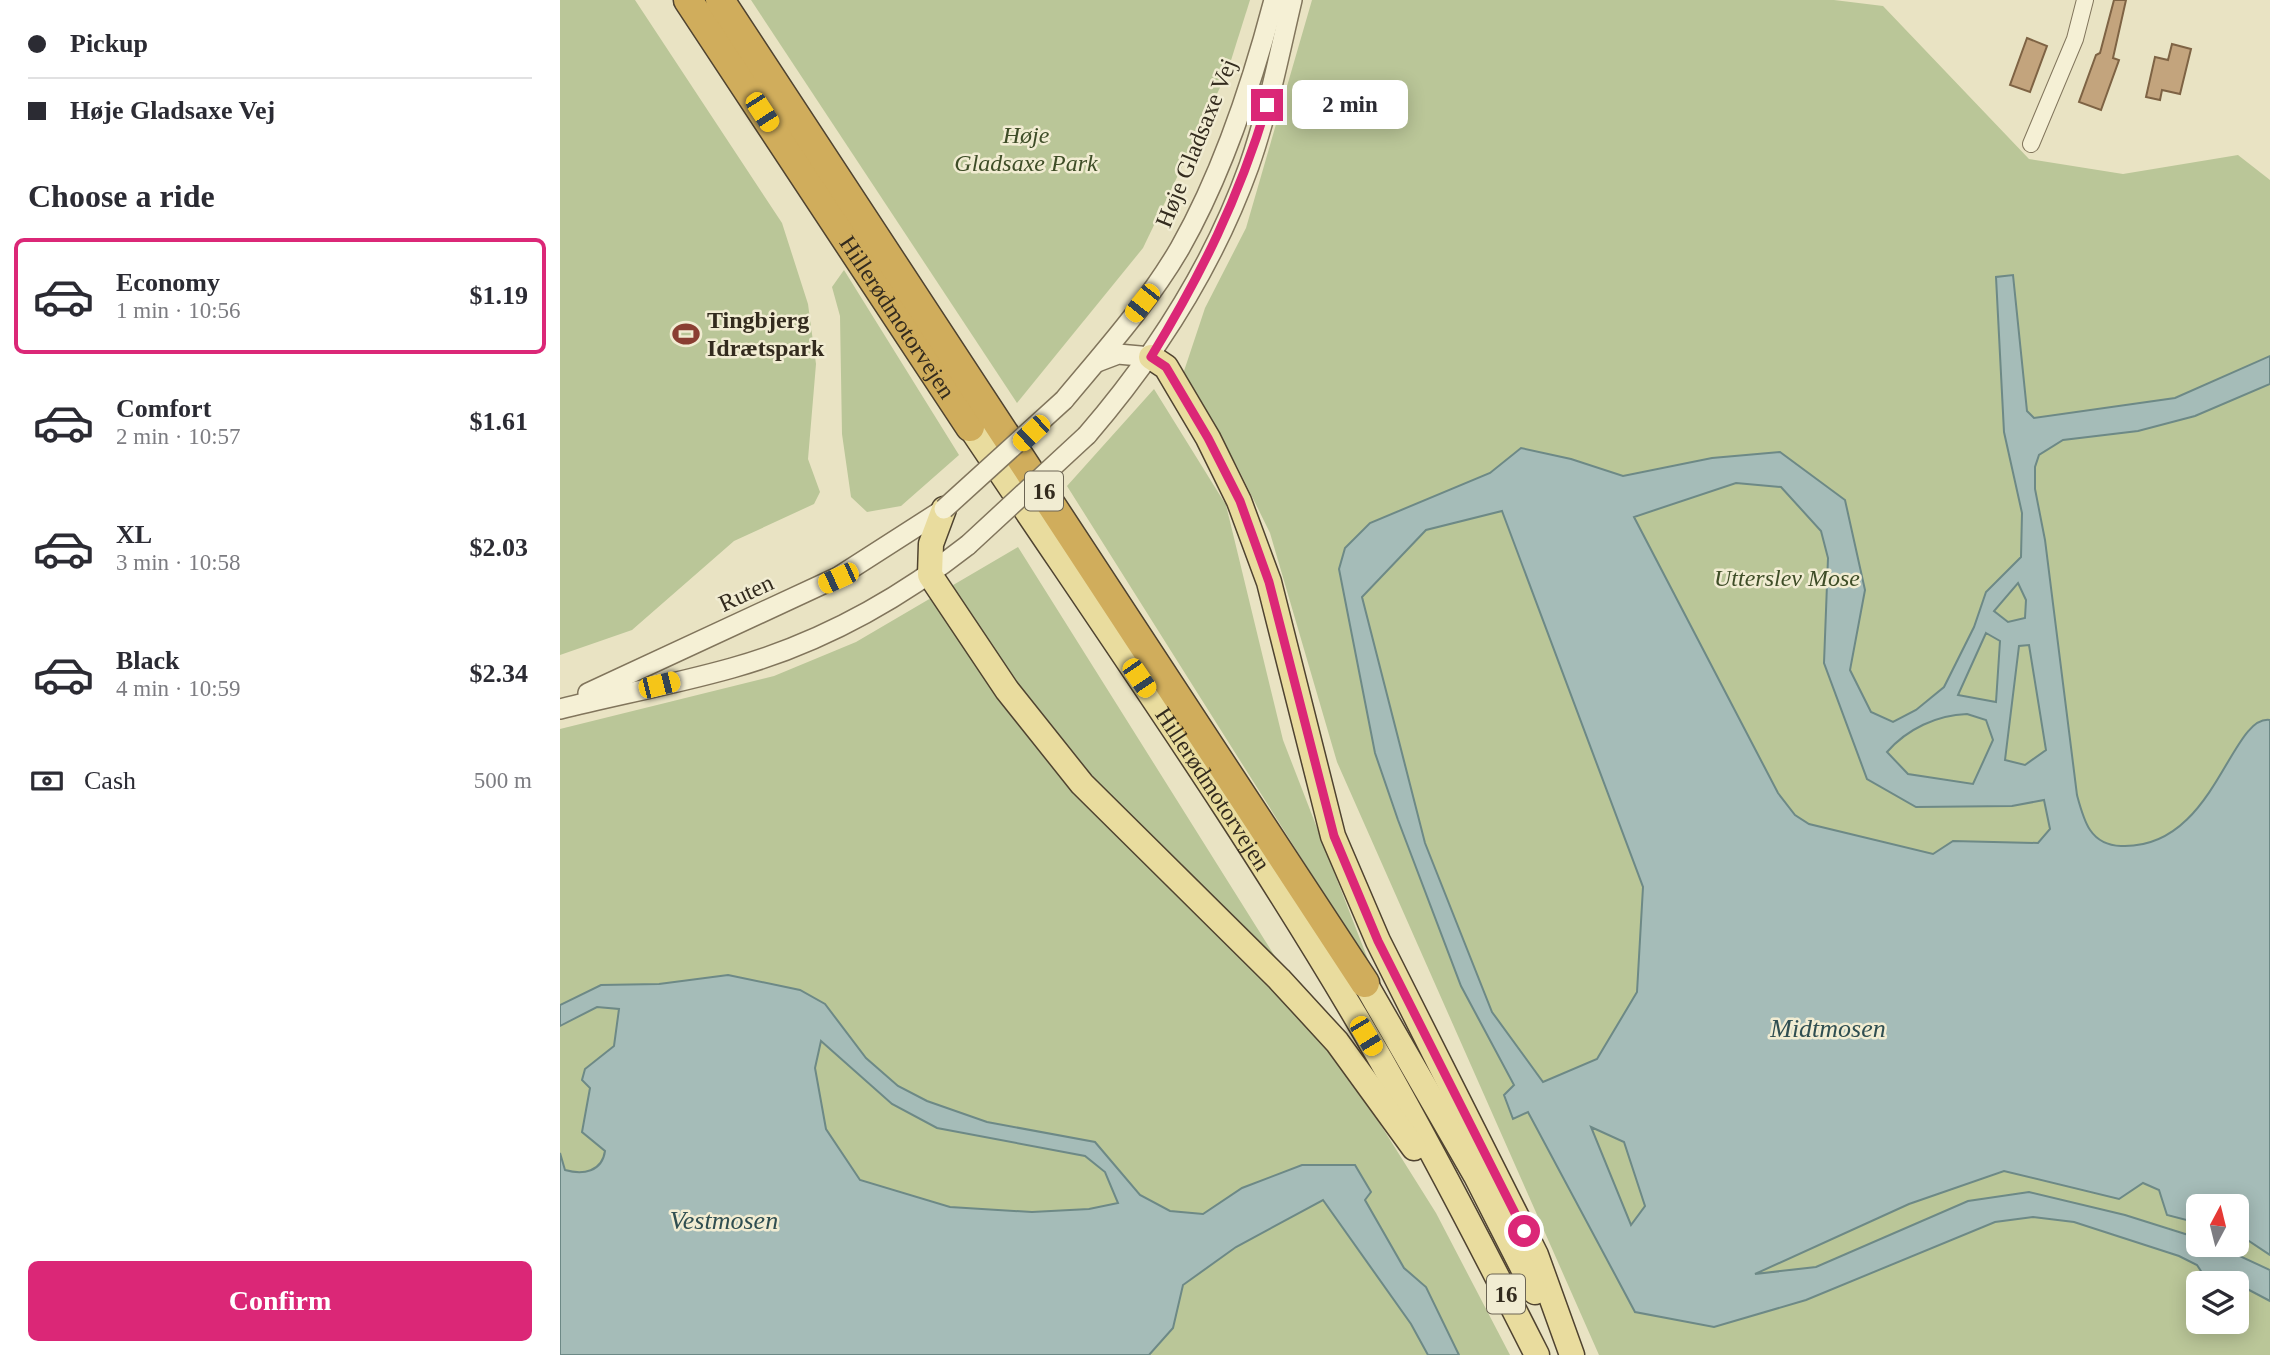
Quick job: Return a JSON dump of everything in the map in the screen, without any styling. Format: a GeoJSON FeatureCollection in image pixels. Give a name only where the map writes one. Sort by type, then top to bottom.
{"type":"FeatureCollection","features":[{"type":"Feature","properties":{"kind":"highway","name":"Hillerødmotorvejen"},"geometry":{"type":"LineString","coordinates":[[688,0],[970,427]]}},
{"type":"Feature","properties":{"kind":"highway","name":"Hillerødmotorvejen"},"geometry":{"type":"LineString","coordinates":[[720,0],[1366,983]]}},
{"type":"Feature","properties":{"kind":"main road"},"geometry":{"type":"LineString","coordinates":[[1151,357],[1166,367],[1208,438],[1240,501],[1269,582],[1334,836],[1378,941],[1536,1255],[1570,1355]]}},
{"type":"Feature","properties":{"kind":"main road","name":"Hillerødmotorvejen"},"geometry":{"type":"LineString","coordinates":[[970,427],[1232,818],[1380,1059],[1475,1233],[1537,1355]]}},
{"type":"Feature","properties":{"kind":"main road"},"geometry":{"type":"LineString","coordinates":[[944,509],[931,544],[930,575],[1007,690],[1082,784],[1337,1042],[1475,1233]]}},
{"type":"Feature","properties":{"kind":"main road","name":"Hillerødmotorvejen"},"geometry":{"type":"LineString","coordinates":[[1366,983],[1476,1176],[1570,1355]]}},
{"type":"Feature","properties":{"kind":"street","name":"Høje Gladsaxe Vej"},"geometry":{"type":"LineString","coordinates":[[944,509],[1064,400],[1097,362],[1180,248],[1203,201],[1246,95],[1275,0]]}},
{"type":"Feature","properties":{"kind":"street","name":"Høje Gladsaxe Vej"},"geometry":{"type":"LineString","coordinates":[[930,575],[968,544],[1087,435],[1151,357],[1192,289],[1244,178],[1267,105],[1292,0]]}},
{"type":"Feature","properties":{"kind":"street"},"geometry":{"type":"LineString","coordinates":[[2031,144],[2076,39],[2085,0]]}},
{"type":"Feature","properties":{"kind":"street"},"geometry":{"type":"LineString","coordinates":[[1097,362],[1118,354],[1151,357]]}},
{"type":"Feature","properties":{"kind":"street","name":"Ruten"},"geometry":{"type":"LineString","coordinates":[[560,708],[838,578],[944,509]]}},
{"type":"Feature","properties":{"kind":"street","name":"Ruten"},"geometry":{"type":"LineString","coordinates":[[560,708],[733,668],[810,640],[861,616],[930,575]]}},
{"type":"Feature","properties":{"kind":"green space","name":"Tingbjerg Idrætspark"},"geometry":{"type":"Polygon","coordinates":[[[560,0],[635,0],[782,223],[808,304],[816,364],[808,459],[820,492],[814,504],[734,541],[632,630],[560,655],[560,0]]]}},
{"type":"Feature","properties":{"kind":"green space","name":"Høje Gladsaxe Park"},"geometry":{"type":"Polygon","coordinates":[[[751,0],[1250,0],[1227,73],[1143,248],[1017,403],[751,0]]]}},
{"type":"Feature","properties":{"kind":"green space","name":"Utterslev Mose"},"geometry":{"type":"Polygon","coordinates":[[[1312,0],[1834,0],[1883,6],[2029,159],[2123,174],[2238,155],[2270,180],[2270,1355],[1599,1355],[1337,762],[1270,533],[1237,466],[1183,374],[1205,308],[1246,228],[1312,0]]]}},
{"type":"Feature","properties":{"kind":"green space"},"geometry":{"type":"Polygon","coordinates":[[[844,270],[959,455],[901,506],[867,512],[851,497],[842,434],[840,316],[832,287],[844,270]]]}},
{"type":"Feature","properties":{"kind":"green space"},"geometry":{"type":"Polygon","coordinates":[[[1154,389],[1226,505],[1283,740],[1372,970],[1067,486],[1154,389]]]}},
{"type":"Feature","properties":{"kind":"green space"},"geometry":{"type":"Polygon","coordinates":[[[1018,547],[1436,1213],[1510,1355],[560,1355],[560,729],[774,676],[856,642],[1018,547]]]}},
{"type":"Feature","properties":{"kind":"water","name":"Midtmosen"},"geometry":{"type":"Polygon","coordinates":[[[2013,275],[2027,411],[2034,418],[2175,398],[2270,356],[2270,384],[2195,416],[2138,431],[2063,440],[2039,455],[2035,467],[2035,489],[2045,540],[2077,795],[2082,814],[2095,836],[2110,845],[2121,846],[2153,841],[2178,827],[2199,806],[2243,738],[2256,724],[2270,720],[2270,1255],[2249,1241],[2249,1194],[2186,1194],[2186,1220],[2167,1215],[2159,1190],[2143,1183],[2119,1199],[2004,1171],[1909,1204],[1755,1274],[1816,1267],[1968,1201],[2029,1192],[2125,1215],[2186,1234],[2186,1257],[2242,1257],[2270,1270],[2270,1301],[2249,1290],[2249,1271],[2201,1271],[2197,1265],[2179,1256],[2074,1222],[2033,1217],[1995,1222],[1806,1300],[1714,1327],[1635,1312],[1528,1112],[1513,1119],[1504,1095],[1514,1085],[1461,986],[1375,753],[1339,569],[1345,548],[1370,523],[1490,473],[1521,448],[1571,459],[1623,476],[1712,458],[1780,452],[1845,500],[1865,590],[1850,670],[1871,712],[1893,722],[1916,710],[1944,687],[1974,627],[1986,592],[2021,557],[2022,513],[2004,432],[1996,277],[2013,275]],[[1736,483],[1634,517],[1778,793],[1795,815],[1809,824],[1933,854],[1953,841],[2038,843],[2050,829],[2044,800],[2012,806],[1916,807],[1867,779],[1824,663],[1828,558],[1821,531],[1781,487],[1736,483]],[[1502,511],[1426,530],[1362,597],[1425,843],[1492,1012],[1543,1082],[1597,1059],[1637,992],[1643,887],[1502,511]],[[2018,583],[1994,611],[2008,622],[2025,618],[2026,600],[2018,583]],[[1986,633],[1958,695],[1996,702],[2000,641],[1986,633]],[[2029,645],[2019,646],[2005,760],[2025,765],[2046,750],[2029,645]],[[1967,714],[1934,720],[1913,730],[1887,752],[1908,774],[1973,784],[1993,740],[1986,720],[1967,714]],[[1591,1127],[1631,1225],[1645,1206],[1624,1142],[1591,1127]]]}},
{"type":"Feature","properties":{"kind":"water","name":"Vestmosen"},"geometry":{"type":"Polygon","coordinates":[[[728,975],[800,990],[825,1004],[866,1058],[898,1086],[927,1101],[987,1122],[1095,1142],[1140,1195],[1170,1211],[1203,1214],[1242,1188],[1302,1165],[1355,1165],[1371,1192],[1365,1200],[1404,1268],[1426,1287],[1459,1355],[1428,1355],[1411,1324],[1323,1200],[1236,1247],[1183,1285],[1173,1328],[1149,1355],[560,1355],[560,1153],[565,1170],[572,1171],[585,1172],[596,1168],[603,1158],[605,1151],[582,1132],[590,1088],[582,1080],[585,1069],[614,1046],[619,1009],[597,1007],[560,1026],[560,1005],[601,985],[659,984],[728,975]],[[821,1041],[815,1068],[826,1129],[860,1180],[950,1207],[1032,1212],[1089,1209],[1118,1203],[1105,1172],[1085,1156],[937,1128],[892,1104],[821,1041]]]}},
{"type":"Feature","properties":{"kind":"building"},"geometry":{"type":"Polygon","coordinates":[[[2114,0],[2126,0],[2113,58],[2119,60],[2101,110],[2079,102],[2096,55],[2100,53],[2114,0]]]}},
{"type":"Feature","properties":{"kind":"building"},"geometry":{"type":"Polygon","coordinates":[[[2027,38],[2047,46],[2030,92],[2010,85],[2027,38]]]}},
{"type":"Feature","properties":{"kind":"building"},"geometry":{"type":"Polygon","coordinates":[[[2172,44],[2191,49],[2180,94],[2162,90],[2160,100],[2146,97],[2155,57],[2168,60],[2172,44]]]}},
{"type":"Feature","properties":{"kind":"place","name":"Tingbjerg Idrætspark"},"geometry":{"type":"Point","coordinates":[686,334]}},
{"type":"Feature","properties":{"kind":"route"},"geometry":{"type":"LineString","coordinates":[[1267,105],[1249,165],[1228,217],[1192,289],[1151,357],[1166,367],[1208,438],[1240,501],[1269,582],[1334,836],[1378,941],[1524,1231]]}}]}
